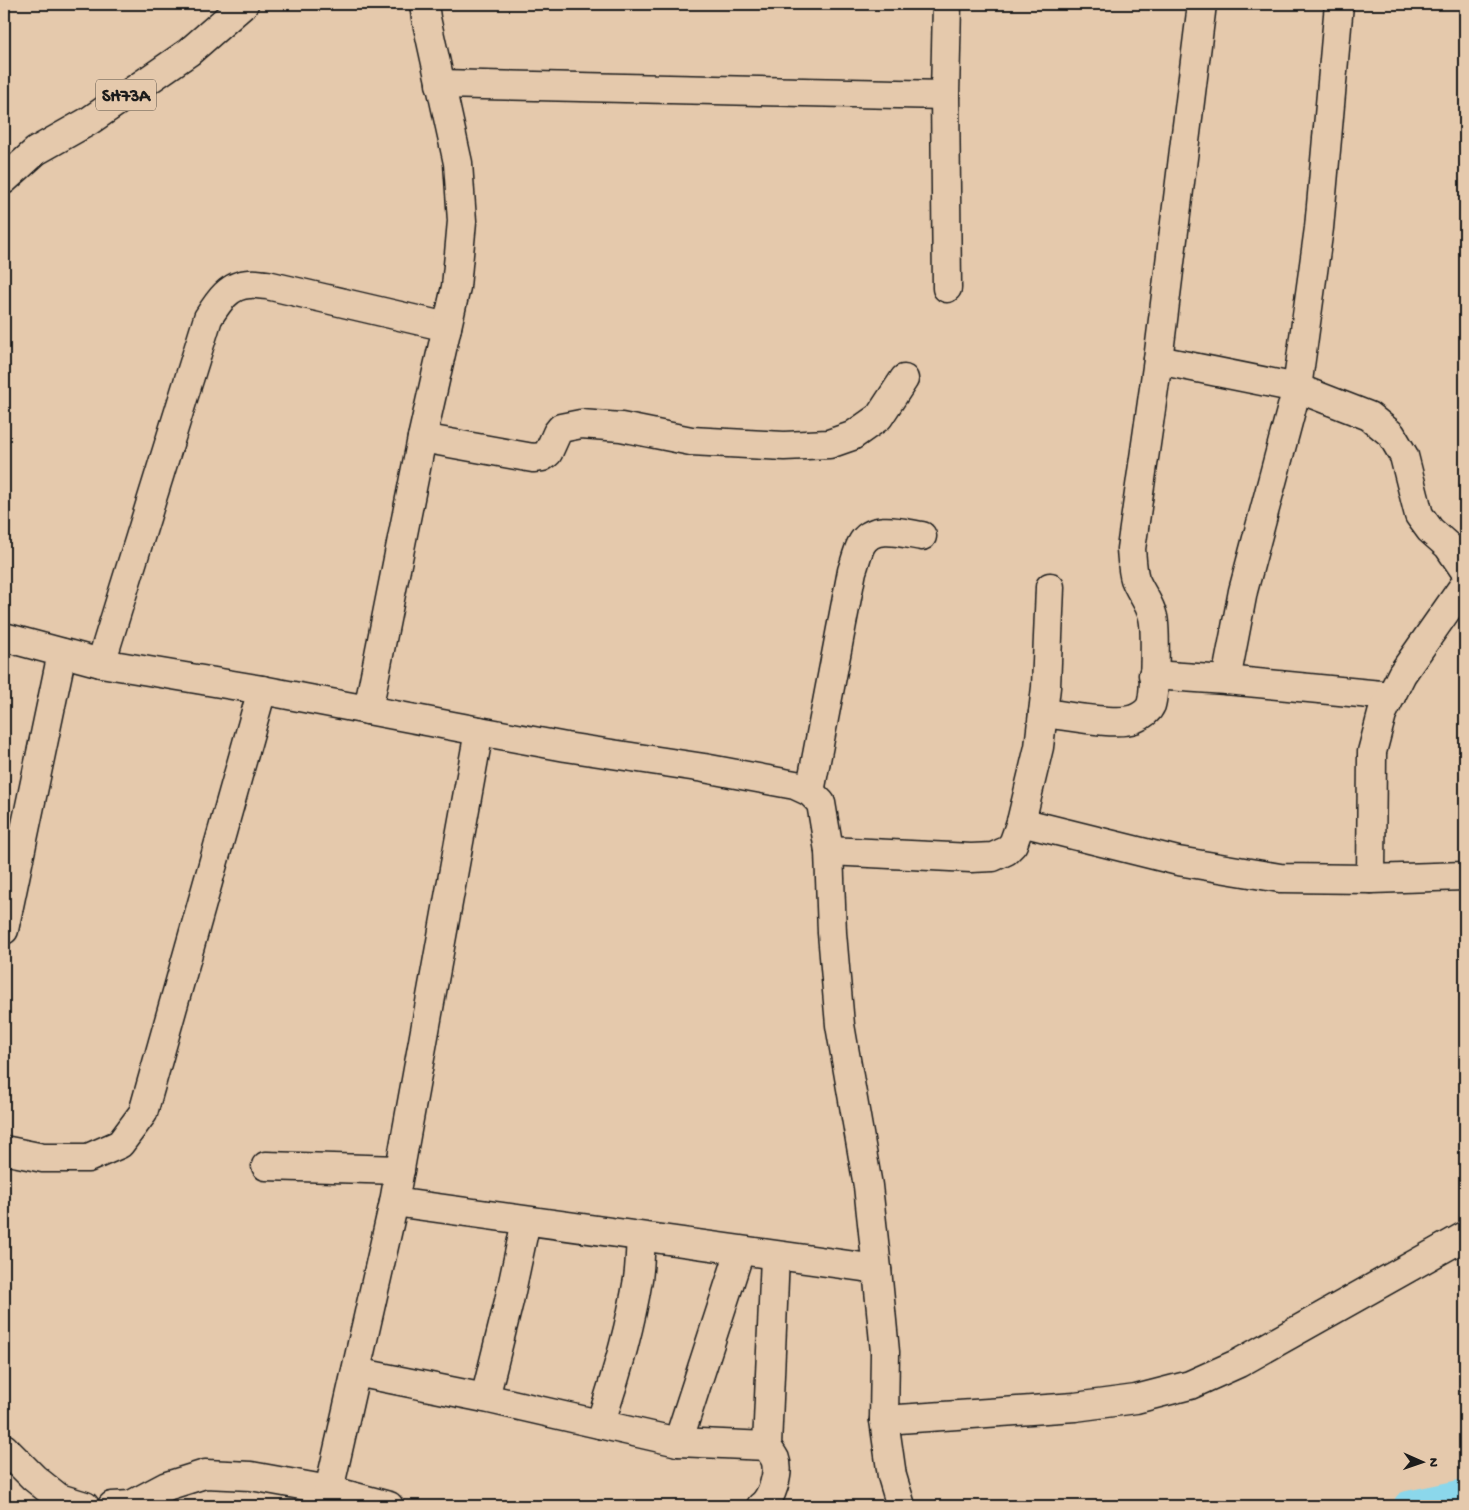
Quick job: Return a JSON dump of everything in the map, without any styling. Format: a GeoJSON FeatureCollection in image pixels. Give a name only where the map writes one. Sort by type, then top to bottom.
{"type":"FeatureCollection","features":[{"type":"Feature","properties":{"kind":"street","name":"SH73A"},"geometry":{"type":"LineString","coordinates":[[4,180],[36,152],[89,121],[189,52],[244,4]]}},
{"type":"Feature","properties":{"kind":"street"},"geometry":{"type":"LineString","coordinates":[[368,710],[422,438],[456,287],[462,221],[458,163],[424,4]]}},
{"type":"Feature","properties":{"kind":"street"},"geometry":{"type":"LineString","coordinates":[[947,288],[945,96],[948,4]]}},
{"type":"Feature","properties":{"kind":"street"},"geometry":{"type":"LineString","coordinates":[[1043,712],[1111,722],[1132,720],[1144,714],[1150,705],[1153,675],[1153,617],[1135,578],[1131,549],[1158,360],[1202,4]]}},
{"type":"Feature","properties":{"kind":"street"},"geometry":{"type":"LineString","coordinates":[[1226,680],[1243,591],[1297,388],[1319,228],[1339,4]]}},
{"type":"Feature","properties":{"kind":"street"},"geometry":{"type":"LineString","coordinates":[[440,84],[945,96]]}},
{"type":"Feature","properties":{"kind":"street"},"geometry":{"type":"LineString","coordinates":[[101,663],[208,318],[219,300],[232,289],[249,283],[267,285],[447,327]]}},
{"type":"Feature","properties":{"kind":"street"},"geometry":{"type":"LineString","coordinates":[[1158,360],[1297,388],[1370,416],[1391,434],[1404,456],[1419,515],[1430,530],[1448,546],[1465,571]]}},
{"type":"Feature","properties":{"kind":"street"},"geometry":{"type":"LineString","coordinates":[[422,438],[533,458],[542,457],[548,453],[561,428],[581,424],[621,427],[691,441],[784,446],[829,444],[852,436],[879,417],[904,379]]}},
{"type":"Feature","properties":{"kind":"street"},"geometry":{"type":"LineString","coordinates":[[810,792],[852,571],[862,543],[875,532],[895,531],[922,536]]}},
{"type":"Feature","properties":{"kind":"street"},"geometry":{"type":"LineString","coordinates":[[1371,879],[1372,752],[1382,714],[1402,674],[1465,584]]}},
{"type":"Feature","properties":{"kind":"street"},"geometry":{"type":"LineString","coordinates":[[829,851],[993,858],[1006,851],[1013,844],[1021,822],[1039,747],[1046,687],[1050,587]]}},
{"type":"Feature","properties":{"kind":"street"},"geometry":{"type":"LineString","coordinates":[[4,637],[101,663],[262,690],[566,747],[795,784],[810,792],[821,803],[829,851],[832,934],[840,1025],[868,1186],[885,1352],[884,1420],[892,1476],[901,1506]]}},
{"type":"Feature","properties":{"kind":"street"},"geometry":{"type":"LineString","coordinates":[[4,930],[62,653]]}},
{"type":"Feature","properties":{"kind":"street"},"geometry":{"type":"LineString","coordinates":[[1153,675],[1391,696]]}},
{"type":"Feature","properties":{"kind":"street"},"geometry":{"type":"LineString","coordinates":[[4,1150],[43,1158],[88,1158],[120,1144],[143,1113],[262,690]]}},
{"type":"Feature","properties":{"kind":"street"},"geometry":{"type":"LineString","coordinates":[[325,1498],[356,1372],[394,1202],[479,731]]}},
{"type":"Feature","properties":{"kind":"street"},"geometry":{"type":"LineString","coordinates":[[1021,822],[1178,861],[1280,878],[1371,879],[1465,876]]}},
{"type":"Feature","properties":{"kind":"street"},"geometry":{"type":"LineString","coordinates":[[266,1166],[400,1170]]}},
{"type":"Feature","properties":{"kind":"street"},"geometry":{"type":"LineString","coordinates":[[394,1202],[877,1270]]}},
{"type":"Feature","properties":{"kind":"street"},"geometry":{"type":"LineString","coordinates":[[485,1398],[526,1221]]}},
{"type":"Feature","properties":{"kind":"street"},"geometry":{"type":"LineString","coordinates":[[884,1420],[1075,1407],[1136,1399],[1190,1385],[1239,1363],[1465,1236]]}},
{"type":"Feature","properties":{"kind":"street"},"geometry":{"type":"LineString","coordinates":[[600,1424],[616,1375],[629,1323],[638,1278],[641,1237]]}},
{"type":"Feature","properties":{"kind":"street"},"geometry":{"type":"LineString","coordinates":[[678,1442],[740,1250]]}},
{"type":"Feature","properties":{"kind":"street"},"geometry":{"type":"LineString","coordinates":[[761,1506],[764,1504],[776,1480],[776,1461],[767,1446],[775,1256]]}},
{"type":"Feature","properties":{"kind":"street"},"geometry":{"type":"LineString","coordinates":[[356,1372],[574,1417],[678,1442],[767,1446]]}},
{"type":"Feature","properties":{"kind":"street"},"geometry":{"type":"LineString","coordinates":[[4,1448],[34,1478],[59,1498],[85,1506]]}},
{"type":"Feature","properties":{"kind":"street"},"geometry":{"type":"LineString","coordinates":[[112,1506],[131,1505],[167,1486],[205,1474],[251,1476],[325,1498],[389,1506]]}},
{"type":"Feature","properties":{"kind":"waterway"},"geometry":{"type":"LineString","coordinates":[[1408,1506],[1465,1494]]}}]}
